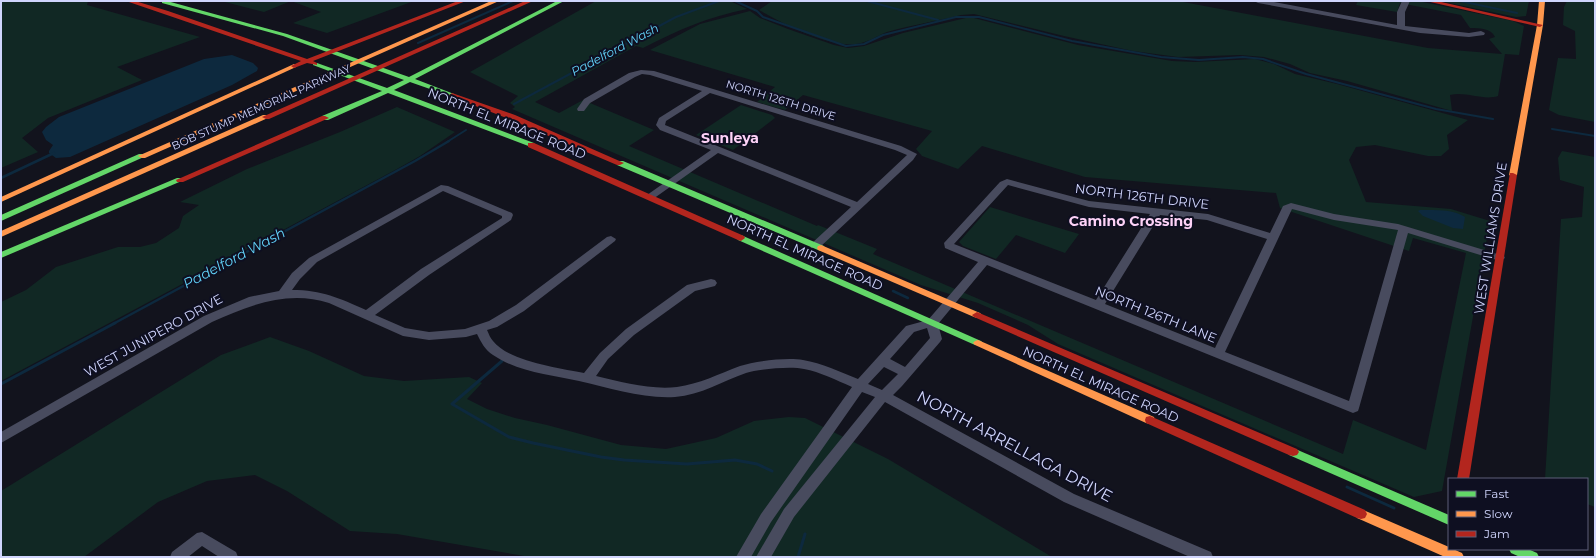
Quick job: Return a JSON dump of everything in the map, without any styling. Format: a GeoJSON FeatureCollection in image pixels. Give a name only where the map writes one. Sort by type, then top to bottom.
{"type":"FeatureCollection","features":[{"type":"Feature","properties":{"kind":"main road","name":"NORTH EL MIRAGE ROAD"},"geometry":{"type":"LineString","coordinates":[[129,1],[166,12],[482,124],[1454,553]]}},
{"type":"Feature","properties":{"kind":"main road","name":"NORTH EL MIRAGE ROAD"},"geometry":{"type":"LineString","coordinates":[[161,1],[286,36],[512,117],[669,183],[1448,520]]}},
{"type":"Feature","properties":{"kind":"main road"},"geometry":{"type":"LineString","coordinates":[[1,200],[328,51],[463,1]]}},
{"type":"Feature","properties":{"kind":"main road","name":"BOB STUMP MEMORIAL PARKWAY"},"geometry":{"type":"LineString","coordinates":[[1,218],[496,1]]}},
{"type":"Feature","properties":{"kind":"main road","name":"BOB STUMP MEMORIAL PARKWAY"},"geometry":{"type":"LineString","coordinates":[[1,234],[336,88],[530,1]]}},
{"type":"Feature","properties":{"kind":"main road"},"geometry":{"type":"LineString","coordinates":[[1,255],[259,147],[389,90],[411,80],[561,1]]}},
{"type":"Feature","properties":{"kind":"main road"},"geometry":{"type":"LineString","coordinates":[[1429,1],[1540,24]]}},
{"type":"Feature","properties":{"kind":"main road","name":"WEST WILLIAMS DRIVE"},"geometry":{"type":"LineString","coordinates":[[1463,478],[1519,139],[1540,24],[1542,1]]}},
{"type":"Feature","properties":{"kind":"main road"},"geometry":{"type":"LineString","coordinates":[[1517,550],[1533,557]]}},
{"type":"Feature","properties":{"kind":"street"},"geometry":{"type":"LineString","coordinates":[[1258,1],[1430,32],[1469,35],[1480,34]]}},
{"type":"Feature","properties":{"kind":"street"},"geometry":{"type":"LineString","coordinates":[[1298,8],[1302,1]]}},
{"type":"Feature","properties":{"kind":"street"},"geometry":{"type":"LineString","coordinates":[[1400,27],[1401,12],[1406,1]]}},
{"type":"Feature","properties":{"kind":"street","name":"NORTH 126TH DRIVE"},"geometry":{"type":"LineString","coordinates":[[582,109],[587,101],[632,75],[641,72],[651,73],[898,148],[912,154],[910,158],[858,206]]}},
{"type":"Feature","properties":{"kind":"street"},"geometry":{"type":"LineString","coordinates":[[708,91],[662,120],[660,125],[662,128],[858,206],[815,246]]}},
{"type":"Feature","properties":{"kind":"street"},"geometry":{"type":"LineString","coordinates":[[650,197],[717,150]]}},
{"type":"Feature","properties":{"kind":"street","name":"NORTH 126TH DRIVE"},"geometry":{"type":"LineString","coordinates":[[949,246],[949,242],[1003,184],[1007,182],[1080,203],[1208,217],[1273,237]]}},
{"type":"Feature","properties":{"kind":"street"},"geometry":{"type":"LineString","coordinates":[[283,294],[296,276],[313,260],[441,188],[445,188],[508,215],[506,220],[425,272],[366,316]]}},
{"type":"Feature","properties":{"kind":"street"},"geometry":{"type":"LineString","coordinates":[[1218,354],[1287,208],[1291,206],[1334,217],[1404,229],[1500,258]]}},
{"type":"Feature","properties":{"kind":"street"},"geometry":{"type":"LineString","coordinates":[[1098,306],[1157,211]]}},
{"type":"Feature","properties":{"kind":"street","name":"NORTH 126TH LANE"},"geometry":{"type":"LineString","coordinates":[[949,246],[1353,408],[1404,229]]}},
{"type":"Feature","properties":{"kind":"street","name":"WEST JUNIPERO DRIVE"},"geometry":{"type":"LineString","coordinates":[[1,438],[219,313],[253,300],[283,294],[325,297],[341,303],[396,330],[416,335],[441,336],[480,329],[520,308],[611,239]]}},
{"type":"Feature","properties":{"kind":"street"},"geometry":{"type":"LineString","coordinates":[[743,557],[766,518],[860,384],[910,329],[932,323],[985,260]]}},
{"type":"Feature","properties":{"kind":"street"},"geometry":{"type":"LineString","coordinates":[[587,378],[607,353],[630,332],[691,288],[711,283]]}},
{"type":"Feature","properties":{"kind":"street"},"geometry":{"type":"LineString","coordinates":[[763,557],[780,527],[800,498],[879,394],[907,373],[936,339],[932,323]]}},
{"type":"Feature","properties":{"kind":"street","name":"NORTH ARRELLAGA DRIVE"},"geometry":{"type":"LineString","coordinates":[[480,329],[489,345],[501,354],[513,360],[529,366],[642,391],[670,392],[700,387],[755,366],[792,363],[807,365],[824,370],[860,384],[895,401],[1069,498],[1206,557]]}},
{"type":"Feature","properties":{"kind":"street"},"geometry":{"type":"LineString","coordinates":[[881,360],[907,373]]}},
{"type":"Feature","properties":{"kind":"street"},"geometry":{"type":"LineString","coordinates":[[177,557],[202,538],[231,557]]}},
{"type":"Feature","properties":{"kind":"green space"},"geometry":{"type":"Polygon","coordinates":[[[1,1],[88,1],[87,5],[200,37],[117,67],[142,80],[48,118],[22,138],[38,152],[1,168],[1,1]]]}},
{"type":"Feature","properties":{"kind":"green space"},"geometry":{"type":"Polygon","coordinates":[[[221,1],[291,1],[264,12],[221,1]]]}},
{"type":"Feature","properties":{"kind":"green space"},"geometry":{"type":"Polygon","coordinates":[[[291,1],[414,1],[327,33],[293,23],[321,12],[291,1]]]}},
{"type":"Feature","properties":{"kind":"green space"},"geometry":{"type":"Polygon","coordinates":[[[596,1],[730,1],[747,9],[719,16],[694,25],[643,48],[636,46],[535,102],[559,113],[583,100],[654,130],[629,146],[817,226],[818,225],[877,249],[873,254],[1343,454],[1353,420],[1426,450],[1466,253],[1413,238],[1409,251],[1280,208],[1276,193],[1085,177],[982,146],[958,169],[922,156],[916,149],[932,131],[803,95],[785,110],[757,102],[775,87],[650,50],[700,24],[750,11],[760,18],[788,29],[834,45],[848,48],[864,46],[903,33],[970,17],[1078,45],[1172,61],[1195,62],[1255,59],[1274,64],[1295,74],[1468,120],[1447,135],[1449,149],[1441,156],[1428,156],[1375,145],[1356,147],[1349,160],[1366,202],[1451,209],[1490,221],[1442,491],[1414,497],[1058,344],[1028,325],[978,303],[921,285],[512,109],[515,107],[510,103],[518,96],[470,72],[596,1]]]}},
{"type":"Feature","properties":{"kind":"green space"},"geometry":{"type":"Polygon","coordinates":[[[772,1],[1178,1],[1428,48],[1502,54],[1489,39],[1495,37],[1491,32],[1484,29],[1470,28],[1461,15],[1400,3],[1397,12],[1356,5],[1358,1],[1418,1],[1513,21],[1524,26],[1519,55],[1505,54],[1498,96],[1486,97],[1462,94],[1450,95],[1452,111],[1347,81],[1310,73],[1290,64],[1264,57],[1240,55],[1178,57],[1133,51],[974,14],[961,15],[887,32],[868,41],[856,44],[845,44],[833,42],[806,33],[759,10],[772,1]]]}},
{"type":"Feature","properties":{"kind":"green space"},"geometry":{"type":"Polygon","coordinates":[[[1440,1],[1529,1],[1526,16],[1516,17],[1440,1]]]}},
{"type":"Feature","properties":{"kind":"green space"},"geometry":{"type":"Polygon","coordinates":[[[1567,1],[1595,1],[1595,122],[1559,115],[1549,110],[1558,58],[1576,59],[1575,31],[1563,25],[1564,7],[1567,1]]]}},
{"type":"Feature","properties":{"kind":"green space"},"geometry":{"type":"Polygon","coordinates":[[[741,105],[772,115],[775,118],[733,150],[696,135],[741,105]]]}},
{"type":"Feature","properties":{"kind":"green space"},"geometry":{"type":"Polygon","coordinates":[[[397,107],[455,132],[420,156],[397,169],[1,381],[1,302],[26,290],[56,267],[118,247],[140,247],[156,243],[179,228],[183,216],[199,205],[180,202],[247,169],[340,132],[397,107]]]}},
{"type":"Feature","properties":{"kind":"green space"},"geometry":{"type":"Polygon","coordinates":[[[1562,151],[1595,157],[1595,507],[1588,504],[1588,478],[1545,478],[1561,219],[1582,217],[1584,187],[1560,180],[1558,158],[1562,151]]]}},
{"type":"Feature","properties":{"kind":"green space"},"geometry":{"type":"Polygon","coordinates":[[[990,207],[1079,234],[1065,253],[1016,235],[996,259],[963,246],[959,242],[990,207]]]}},
{"type":"Feature","properties":{"kind":"green space"},"geometry":{"type":"Polygon","coordinates":[[[270,337],[309,351],[364,376],[404,381],[469,377],[482,383],[467,399],[487,409],[515,418],[621,445],[666,449],[716,438],[754,421],[789,417],[805,418],[888,459],[1052,557],[530,557],[397,534],[350,531],[287,491],[255,475],[207,481],[158,502],[84,557],[1,557],[1,491],[221,355],[270,337]]]}},
{"type":"Feature","properties":{"kind":"water"},"geometry":{"type":"Polygon","coordinates":[[[232,55],[253,63],[258,68],[257,71],[232,85],[70,157],[56,158],[49,153],[53,145],[46,140],[42,132],[59,117],[204,59],[232,55]]]}},
{"type":"Feature","properties":{"kind":"water"},"geometry":{"type":"Polygon","coordinates":[[[1443,210],[1460,214],[1465,217],[1463,229],[1453,228],[1423,216],[1418,211],[1443,210]]]}},
{"type":"Feature","properties":{"kind":"waterway"},"geometry":{"type":"LineString","coordinates":[[418,43],[513,1]]}},
{"type":"Feature","properties":{"kind":"waterway","name":"Padelford Wash"},"geometry":{"type":"LineString","coordinates":[[514,104],[676,17],[719,1]]}},
{"type":"Feature","properties":{"kind":"waterway"},"geometry":{"type":"LineString","coordinates":[[735,1],[757,11],[763,17],[846,46],[864,44],[883,35],[956,17],[979,17],[1072,41],[1161,57],[1199,60],[1243,57],[1263,59],[1306,74],[1436,109],[1493,119]]}},
{"type":"Feature","properties":{"kind":"waterway"},"geometry":{"type":"LineString","coordinates":[[867,1],[938,20]]}},
{"type":"Feature","properties":{"kind":"waterway"},"geometry":{"type":"LineString","coordinates":[[1460,1],[1517,13]]}},
{"type":"Feature","properties":{"kind":"waterway"},"geometry":{"type":"LineString","coordinates":[[1552,129],[1595,136]]}},
{"type":"Feature","properties":{"kind":"waterway","name":"Padelford Wash"},"geometry":{"type":"LineString","coordinates":[[447,142],[466,130]]}},
{"type":"Feature","properties":{"kind":"waterway","name":"Padelford Wash"},"geometry":{"type":"LineString","coordinates":[[113,324],[415,161],[449,141]]}},
{"type":"Feature","properties":{"kind":"waterway"},"geometry":{"type":"LineString","coordinates":[[1,178],[54,153]]}},
{"type":"Feature","properties":{"kind":"waterway"},"geometry":{"type":"LineString","coordinates":[[893,291],[908,298]]}},
{"type":"Feature","properties":{"kind":"waterway","name":"Padelford Wash"},"geometry":{"type":"LineString","coordinates":[[1,384],[115,323]]}},
{"type":"Feature","properties":{"kind":"waterway"},"geometry":{"type":"LineString","coordinates":[[502,361],[452,404],[509,437],[601,457],[624,460],[687,464],[735,460],[757,464],[772,471]]}},
{"type":"Feature","properties":{"kind":"waterway"},"geometry":{"type":"LineString","coordinates":[[1347,487],[1394,508]]}},
{"type":"Feature","properties":{"kind":"waterway"},"geometry":{"type":"LineString","coordinates":[[798,557],[805,534]]}},
{"type":"Feature","properties":{"kind":"traffic: fast"},"geometry":{"type":"LineString","coordinates":[[325,118],[389,90],[561,1]]}},
{"type":"Feature","properties":{"kind":"traffic: fast"},"geometry":{"type":"LineString","coordinates":[[164,2],[285,35],[452,95]]}},
{"type":"Feature","properties":{"kind":"traffic: fast"},"geometry":{"type":"LineString","coordinates":[[315,64],[444,111],[531,145]]}},
{"type":"Feature","properties":{"kind":"traffic: fast"},"geometry":{"type":"LineString","coordinates":[[1,218],[142,156]]}},
{"type":"Feature","properties":{"kind":"traffic: fast"},"geometry":{"type":"LineString","coordinates":[[620,163],[821,248]]}},
{"type":"Feature","properties":{"kind":"traffic: fast"},"geometry":{"type":"LineString","coordinates":[[1,255],[180,180]]}},
{"type":"Feature","properties":{"kind":"traffic: fast"},"geometry":{"type":"LineString","coordinates":[[741,238],[978,343]]}},
{"type":"Feature","properties":{"kind":"traffic: fast"},"geometry":{"type":"LineString","coordinates":[[1293,452],[1448,520]]}},
{"type":"Feature","properties":{"kind":"traffic: fast"},"geometry":{"type":"LineString","coordinates":[[1517,550],[1533,557]]}},
{"type":"Feature","properties":{"kind":"traffic: slow"},"geometry":{"type":"LineString","coordinates":[[142,156],[496,1]]}},
{"type":"Feature","properties":{"kind":"traffic: slow"},"geometry":{"type":"LineString","coordinates":[[1513,175],[1540,25],[1542,1]]}},
{"type":"Feature","properties":{"kind":"traffic: slow"},"geometry":{"type":"LineString","coordinates":[[1,200],[294,66]]}},
{"type":"Feature","properties":{"kind":"traffic: slow"},"geometry":{"type":"LineString","coordinates":[[1,234],[266,117]]}},
{"type":"Feature","properties":{"kind":"traffic: slow"},"geometry":{"type":"LineString","coordinates":[[821,248],[977,315]]}},
{"type":"Feature","properties":{"kind":"traffic: slow"},"geometry":{"type":"LineString","coordinates":[[978,343],[1150,420]]}},
{"type":"Feature","properties":{"kind":"traffic: slow"},"geometry":{"type":"LineString","coordinates":[[1361,514],[1458,557]]}},
{"type":"Feature","properties":{"kind":"traffic: jam"},"geometry":{"type":"LineString","coordinates":[[129,1],[166,12],[315,64]]}},
{"type":"Feature","properties":{"kind":"traffic: jam"},"geometry":{"type":"LineString","coordinates":[[294,66],[463,1]]}},
{"type":"Feature","properties":{"kind":"traffic: jam"},"geometry":{"type":"LineString","coordinates":[[266,117],[530,1]]}},
{"type":"Feature","properties":{"kind":"traffic: jam"},"geometry":{"type":"LineString","coordinates":[[1429,1],[1540,25]]}},
{"type":"Feature","properties":{"kind":"traffic: jam"},"geometry":{"type":"LineString","coordinates":[[452,95],[512,117],[620,163]]}},
{"type":"Feature","properties":{"kind":"traffic: jam"},"geometry":{"type":"LineString","coordinates":[[180,180],[325,118]]}},
{"type":"Feature","properties":{"kind":"traffic: jam"},"geometry":{"type":"LineString","coordinates":[[531,145],[741,238]]}},
{"type":"Feature","properties":{"kind":"traffic: jam"},"geometry":{"type":"LineString","coordinates":[[1463,478],[1513,175]]}},
{"type":"Feature","properties":{"kind":"traffic: jam"},"geometry":{"type":"LineString","coordinates":[[977,315],[1293,452]]}},
{"type":"Feature","properties":{"kind":"traffic: jam"},"geometry":{"type":"LineString","coordinates":[[1150,420],[1361,514]]}},
{"type":"Feature","properties":{"kind":"district","name":"Sunleya"},"geometry":{"type":"Point","coordinates":[730,138]}},
{"type":"Feature","properties":{"kind":"district","name":"Camino Crossing"},"geometry":{"type":"Point","coordinates":[1131,221]}}]}
